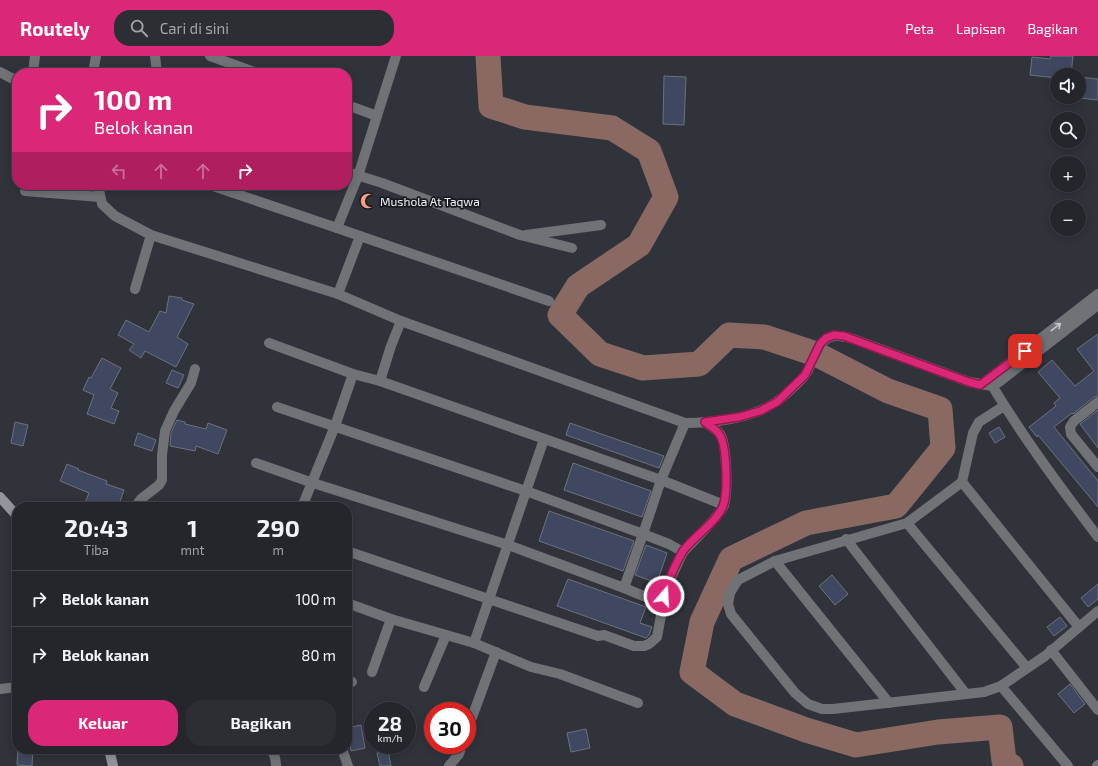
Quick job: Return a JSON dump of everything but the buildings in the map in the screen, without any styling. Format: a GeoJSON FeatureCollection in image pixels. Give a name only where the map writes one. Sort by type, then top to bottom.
{"type":"FeatureCollection","features":[{"type":"Feature","properties":{"kind":"street"},"geometry":{"type":"LineString","coordinates":[[34,68],[35,56]]}},
{"type":"Feature","properties":{"kind":"street"},"geometry":{"type":"LineString","coordinates":[[95,68],[96,56]]}},
{"type":"Feature","properties":{"kind":"street"},"geometry":{"type":"LineString","coordinates":[[155,56],[156,68]]}},
{"type":"Feature","properties":{"kind":"street"},"geometry":{"type":"LineString","coordinates":[[210,56],[244,68]]}},
{"type":"Feature","properties":{"kind":"street"},"geometry":{"type":"LineString","coordinates":[[337,228],[358,176],[394,56]]}},
{"type":"Feature","properties":{"kind":"street"},"geometry":{"type":"LineString","coordinates":[[0,72],[12,78]]}},
{"type":"Feature","properties":{"kind":"street"},"geometry":{"type":"LineString","coordinates":[[352,107],[377,116]]}},
{"type":"Feature","properties":{"kind":"street"},"geometry":{"type":"LineString","coordinates":[[352,174],[382,183],[520,235],[572,248]]}},
{"type":"Feature","properties":{"kind":"street"},"geometry":{"type":"LineString","coordinates":[[99,190],[102,204],[114,216],[150,235],[338,294],[401,321],[685,423],[705,422],[739,417],[760,411],[777,402],[805,375],[820,344],[826,338],[834,335],[844,336],[969,382],[987,383],[1098,305]]}},
{"type":"Feature","properties":{"kind":"street"},"geometry":{"type":"LineString","coordinates":[[225,190],[549,301]]}},
{"type":"Feature","properties":{"kind":"street"},"geometry":{"type":"LineString","coordinates":[[25,191],[100,196]]}},
{"type":"Feature","properties":{"kind":"street"},"geometry":{"type":"LineString","coordinates":[[520,235],[602,225]]}},
{"type":"Feature","properties":{"kind":"street"},"geometry":{"type":"LineString","coordinates":[[135,289],[150,235]]}},
{"type":"Feature","properties":{"kind":"street"},"geometry":{"type":"LineString","coordinates":[[338,294],[360,236]]}},
{"type":"Feature","properties":{"kind":"street"},"geometry":{"type":"LineString","coordinates":[[987,383],[1098,294]]}},
{"type":"Feature","properties":{"kind":"street"},"geometry":{"type":"LineString","coordinates":[[380,381],[401,321]]}},
{"type":"Feature","properties":{"kind":"street"},"geometry":{"type":"LineString","coordinates":[[269,343],[353,374],[380,381],[661,480],[724,505]]}},
{"type":"Feature","properties":{"kind":"street"},"geometry":{"type":"LineString","coordinates":[[139,502],[156,488],[162,480],[162,455],[166,431],[174,411],[191,383],[195,369]]}},
{"type":"Feature","properties":{"kind":"street"},"geometry":{"type":"LineString","coordinates":[[304,502],[335,426],[353,374]]}},
{"type":"Feature","properties":{"kind":"street"},"geometry":{"type":"LineString","coordinates":[[987,383],[1051,476],[1098,537]]}},
{"type":"Feature","properties":{"kind":"street"},"geometry":{"type":"LineString","coordinates":[[1098,402],[1074,421],[1070,427],[1071,434],[1098,467]]}},
{"type":"Feature","properties":{"kind":"street"},"geometry":{"type":"LineString","coordinates":[[1004,406],[979,422],[973,432],[962,482],[907,523],[775,560],[738,580],[730,593],[728,604],[731,614],[795,693],[808,704],[822,709],[833,710],[984,692],[1001,686],[1051,650],[1098,610]]}},
{"type":"Feature","properties":{"kind":"street"},"geometry":{"type":"LineString","coordinates":[[277,407],[526,491],[669,544],[683,552]]}},
{"type":"Feature","properties":{"kind":"street"},"geometry":{"type":"LineString","coordinates":[[352,553],[598,636],[604,635],[634,646],[644,646],[650,644],[657,637],[666,588],[683,552],[718,514],[724,505],[726,491],[725,454],[723,442],[719,434],[705,422]]}},
{"type":"Feature","properties":{"kind":"street"},"geometry":{"type":"LineString","coordinates":[[624,588],[661,480],[685,423]]}},
{"type":"Feature","properties":{"kind":"street"},"geometry":{"type":"LineString","coordinates":[[474,643],[544,439]]}},
{"type":"Feature","properties":{"kind":"street"},"geometry":{"type":"LineString","coordinates":[[256,463],[508,545],[663,604]]}},
{"type":"Feature","properties":{"kind":"street"},"geometry":{"type":"LineString","coordinates":[[962,482],[1079,627]]}},
{"type":"Feature","properties":{"kind":"street"},"geometry":{"type":"LineString","coordinates":[[0,497],[12,510]]}},
{"type":"Feature","properties":{"kind":"street"},"geometry":{"type":"LineString","coordinates":[[907,523],[1027,668]]}},
{"type":"Feature","properties":{"kind":"street"},"geometry":{"type":"LineString","coordinates":[[846,540],[966,694]]}},
{"type":"Feature","properties":{"kind":"street"},"geometry":{"type":"LineString","coordinates":[[775,560],[889,703]]}},
{"type":"Feature","properties":{"kind":"street"},"geometry":{"type":"LineString","coordinates":[[352,605],[391,619],[474,643],[532,667],[560,674],[638,703]]}},
{"type":"Feature","properties":{"kind":"street"},"geometry":{"type":"LineString","coordinates":[[372,672],[391,619]]}},
{"type":"Feature","properties":{"kind":"street"},"geometry":{"type":"LineString","coordinates":[[424,687],[446,635]]}},
{"type":"Feature","properties":{"kind":"street"},"geometry":{"type":"LineString","coordinates":[[1051,650],[1098,710]]}},
{"type":"Feature","properties":{"kind":"street"},"geometry":{"type":"LineString","coordinates":[[476,706],[496,652]]}},
{"type":"Feature","properties":{"kind":"street"},"geometry":{"type":"LineString","coordinates":[[1001,686],[1068,766]]}},
{"type":"Feature","properties":{"kind":"street"},"geometry":{"type":"LineString","coordinates":[[0,689],[12,688]]}},
{"type":"Feature","properties":{"kind":"street"},"geometry":{"type":"LineString","coordinates":[[110,754],[113,766]]}},
{"type":"Feature","properties":{"kind":"street"},"geometry":{"type":"LineString","coordinates":[[274,754],[276,759],[276,766]]}},
{"type":"Feature","properties":{"kind":"street"},"geometry":{"type":"LineString","coordinates":[[344,754],[348,766]]}},
{"type":"Feature","properties":{"kind":"street"},"geometry":{"type":"LineString","coordinates":[[449,766],[459,754]]}},
{"type":"Feature","properties":{"kind":"waterway"},"geometry":{"type":"LineString","coordinates":[[488,56],[491,106],[525,117],[612,128],[649,151],[666,197],[639,245],[578,286],[560,315],[600,354],[643,368],[699,364],[729,335],[764,337],[816,354],[888,391],[940,409],[943,448],[896,506],[806,523],[731,559],[702,622],[692,672],[735,704],[806,730],[856,745],[938,732],[1000,727],[1004,761],[1011,766]]}},
{"type":"Feature","properties":{"kind":"place","name":"Mushola At Taqwa"},"geometry":{"type":"Point","coordinates":[368,201]}},
{"type":"Feature","properties":{"kind":"route"},"geometry":{"type":"LineString","coordinates":[[664,596],[666,588],[683,552],[718,514],[724,505],[726,491],[725,454],[723,442],[719,434],[705,422],[739,417],[760,411],[777,402],[805,375],[820,344],[826,338],[834,335],[844,336],[980,385],[1025,351]]}}]}
